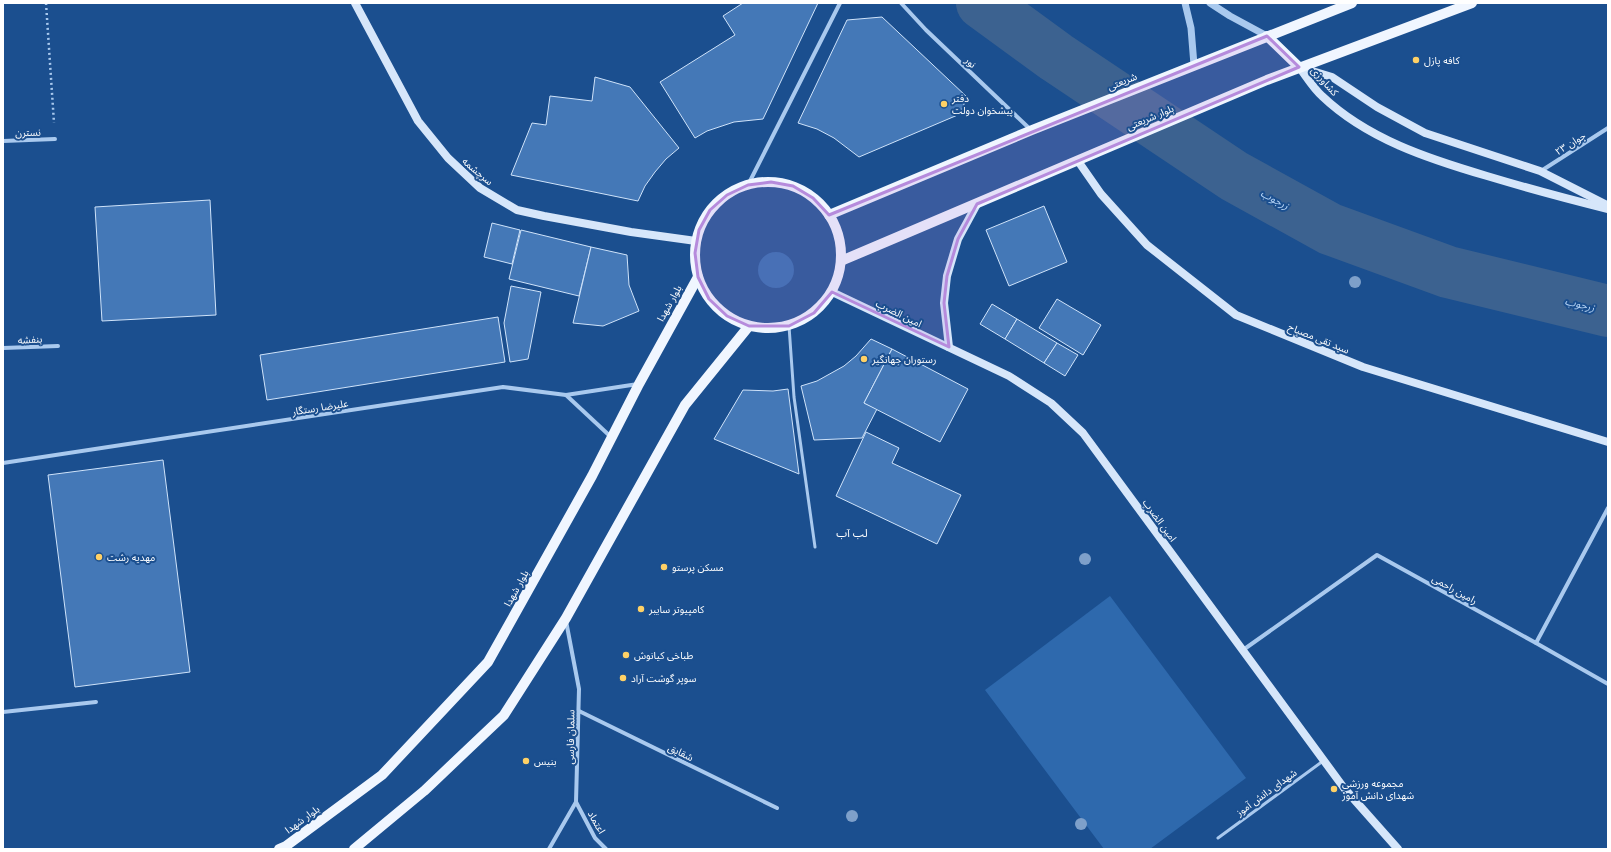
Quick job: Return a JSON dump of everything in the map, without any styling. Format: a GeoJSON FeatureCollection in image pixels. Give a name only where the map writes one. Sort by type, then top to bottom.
{"type":"FeatureCollection","features":[{"type":"Feature","properties":{"kind":"main road","name":"سرچشمه"},"geometry":{"type":"LineString","coordinates":[[355,3],[418,121],[448,158],[480,188],[517,210],[631,232],[696,241]]}},
{"type":"Feature","properties":{"kind":"main road"},"geometry":{"type":"LineString","coordinates":[[1194,65],[1352,3]]}},
{"type":"Feature","properties":{"kind":"main road","name":"بلوار شریعتی"},"geometry":{"type":"LineString","coordinates":[[842,261],[1267,80],[1472,3]]}},
{"type":"Feature","properties":{"kind":"main road"},"geometry":{"type":"LineString","coordinates":[[1267,36],[1299,67]]}},
{"type":"Feature","properties":{"kind":"main road","name":"شریعتی"},"geometry":{"type":"LineString","coordinates":[[1032,130],[1194,65]]}},
{"type":"Feature","properties":{"kind":"main road","name":"کشاورزی"},"geometry":{"type":"LineString","coordinates":[[1299,67],[1332,77],[1377,107],[1425,133],[1540,171],[1608,206]]}},
{"type":"Feature","properties":{"kind":"main road","name":"کشاورزی"},"geometry":{"type":"LineString","coordinates":[[1299,67],[1321,95],[1347,117],[1387,140],[1438,162],[1608,209]]}},
{"type":"Feature","properties":{"kind":"main road"},"geometry":{"type":"LineString","coordinates":[[830,215],[1032,130]]}},
{"type":"Feature","properties":{"kind":"main road","name":"سید تقی مصباح"},"geometry":{"type":"LineString","coordinates":[[1078,161],[1101,194],[1146,245],[1236,315],[1363,367],[1608,442]]}},
{"type":"Feature","properties":{"kind":"main road"},"geometry":{"type":"LineString","coordinates":[[770,182],[793,186],[814,198],[830,215],[837,229],[841,245],[842,261],[832,292],[814,313],[789,326],[769,328],[749,326],[727,316],[709,299],[698,277],[694,253],[699,230],[710,210],[727,195],[748,185],[770,182]]}},
{"type":"Feature","properties":{"kind":"main road"},"geometry":{"type":"LineString","coordinates":[[949,347],[944,303],[947,276],[958,238],[977,204]]}},
{"type":"Feature","properties":{"kind":"main road","name":"بلوار شهدا"},"geometry":{"type":"LineString","coordinates":[[279,849],[286,846],[382,775],[488,662],[592,476],[611,436],[698,277]]}},
{"type":"Feature","properties":{"kind":"main road","name":"امین الضرب"},"geometry":{"type":"LineString","coordinates":[[832,292],[1009,376],[1051,403],[1083,432],[1344,788],[1398,849]]}},
{"type":"Feature","properties":{"kind":"main road"},"geometry":{"type":"LineString","coordinates":[[354,849],[424,791],[504,715],[566,618],[685,405],[749,326]]}},
{"type":"Feature","properties":{"kind":"street"},"geometry":{"type":"LineString","coordinates":[[748,185],[840,3]]}},
{"type":"Feature","properties":{"kind":"street","name":"نور"},"geometry":{"type":"LineString","coordinates":[[901,3],[926,30],[1032,130]]}},
{"type":"Feature","properties":{"kind":"street"},"geometry":{"type":"LineString","coordinates":[[1185,3],[1192,28],[1194,65]]}},
{"type":"Feature","properties":{"kind":"street"},"geometry":{"type":"LineString","coordinates":[[1210,3],[1230,16],[1267,36]]}},
{"type":"Feature","properties":{"kind":"street","name":"جوان ۲۳"},"geometry":{"type":"LineString","coordinates":[[1540,171],[1608,128]]}},
{"type":"Feature","properties":{"kind":"street","name":"نسترن"},"geometry":{"type":"LineString","coordinates":[[3,142],[55,139]]}},
{"type":"Feature","properties":{"kind":"street","name":"بنفشه"},"geometry":{"type":"LineString","coordinates":[[3,348],[58,346]]}},
{"type":"Feature","properties":{"kind":"street","name":"علیرضا رستگار"},"geometry":{"type":"LineString","coordinates":[[3,463],[503,387],[566,395],[639,384]]}},
{"type":"Feature","properties":{"kind":"street"},"geometry":{"type":"LineString","coordinates":[[566,395],[611,436]]}},
{"type":"Feature","properties":{"kind":"street"},"geometry":{"type":"LineString","coordinates":[[1608,508],[1536,643],[1608,684]]}},
{"type":"Feature","properties":{"kind":"street","name":"رامین راحمی"},"geometry":{"type":"LineString","coordinates":[[1243,650],[1377,555],[1536,643]]}},
{"type":"Feature","properties":{"kind":"street","name":"سلمان فارسی"},"geometry":{"type":"LineString","coordinates":[[548,849],[576,802],[579,689],[566,618]]}},
{"type":"Feature","properties":{"kind":"street"},"geometry":{"type":"LineString","coordinates":[[3,712],[96,702]]}},
{"type":"Feature","properties":{"kind":"street","name":"شقایق"},"geometry":{"type":"LineString","coordinates":[[579,711],[777,808]]}},
{"type":"Feature","properties":{"kind":"street","name":"اعتماد"},"geometry":{"type":"LineString","coordinates":[[576,802],[594,838],[606,849]]}},
{"type":"Feature","properties":{"kind":"lane"},"geometry":{"type":"LineString","coordinates":[[789,326],[794,397],[815,548]]}},
{"type":"Feature","properties":{"kind":"lane","name":"شهدای دانش آموز"},"geometry":{"type":"LineString","coordinates":[[1218,838],[1324,760]]}},
{"type":"Feature","properties":{"kind":"path"},"geometry":{"type":"LineString","coordinates":[[46,3],[55,139]]}},
{"type":"Feature","properties":{"kind":"highlighted area"},"geometry":{"type":"Polygon","coordinates":[[[1267,36],[1299,67],[977,204],[958,239],[947,276],[944,303],[949,347],[832,292],[814,313],[789,326],[749,326],[727,316],[709,299],[698,277],[695,253],[699,230],[710,210],[727,195],[748,185],[771,182],[793,186],[813,198],[829,215],[1267,36]]]}},
{"type":"Feature","properties":{"kind":"shaded area"},"geometry":{"type":"Polygon","coordinates":[[[776,252],[789,257],[794,270],[789,283],[776,288],[763,283],[758,270],[763,257],[776,252]]]}},
{"type":"Feature","properties":{"kind":"shaded area"},"geometry":{"type":"Polygon","coordinates":[[[1110,596],[1246,778],[1150,849],[1104,849],[985,690],[1110,596]]]}},
{"type":"Feature","properties":{"kind":"building"},"geometry":{"type":"Polygon","coordinates":[[[743,3],[818,3],[763,119],[734,122],[707,131],[695,138],[660,82],[735,35],[723,16],[743,3]]]}},
{"type":"Feature","properties":{"kind":"building"},"geometry":{"type":"Polygon","coordinates":[[[882,17],[967,97],[960,114],[859,157],[834,138],[817,129],[798,123],[847,20],[882,17]]]}},
{"type":"Feature","properties":{"kind":"building"},"geometry":{"type":"Polygon","coordinates":[[[595,77],[630,87],[679,148],[666,159],[655,172],[645,186],[638,201],[511,175],[532,123],[546,125],[550,96],[592,101],[595,77]]]}},
{"type":"Feature","properties":{"kind":"building"},"geometry":{"type":"Polygon","coordinates":[[[210,200],[216,315],[102,321],[95,207],[210,200]]]}},
{"type":"Feature","properties":{"kind":"building"},"geometry":{"type":"Polygon","coordinates":[[[1044,206],[1067,262],[1009,286],[986,230],[1044,206]]]}},
{"type":"Feature","properties":{"kind":"building"},"geometry":{"type":"Polygon","coordinates":[[[492,223],[520,230],[512,264],[484,257],[492,223]]]}},
{"type":"Feature","properties":{"kind":"building"},"geometry":{"type":"Polygon","coordinates":[[[521,230],[591,247],[579,296],[509,279],[521,230]]]}},
{"type":"Feature","properties":{"kind":"building"},"geometry":{"type":"Polygon","coordinates":[[[591,247],[627,255],[629,285],[639,311],[603,326],[573,323],[591,247]]]}},
{"type":"Feature","properties":{"kind":"building"},"geometry":{"type":"Polygon","coordinates":[[[511,286],[541,292],[528,359],[510,362],[504,323],[511,286]]]}},
{"type":"Feature","properties":{"kind":"building"},"geometry":{"type":"Polygon","coordinates":[[[1057,299],[1101,325],[1083,355],[1039,328],[1057,299]]]}},
{"type":"Feature","properties":{"kind":"building"},"geometry":{"type":"Polygon","coordinates":[[[992,304],[1017,319],[1005,339],[980,324],[992,304]]]}},
{"type":"Feature","properties":{"kind":"building"},"geometry":{"type":"Polygon","coordinates":[[[498,317],[505,362],[267,400],[260,355],[498,317]]]}},
{"type":"Feature","properties":{"kind":"building"},"geometry":{"type":"Polygon","coordinates":[[[1017,319],[1057,343],[1044,363],[1005,339],[1017,319]]]}},
{"type":"Feature","properties":{"kind":"building"},"geometry":{"type":"Polygon","coordinates":[[[871,339],[892,349],[864,403],[877,409],[862,438],[814,440],[801,386],[817,381],[844,366],[856,356],[871,339]]]}},
{"type":"Feature","properties":{"kind":"building"},"geometry":{"type":"Polygon","coordinates":[[[1057,343],[1078,355],[1065,376],[1044,363],[1057,343]]]}},
{"type":"Feature","properties":{"kind":"building"},"geometry":{"type":"Polygon","coordinates":[[[892,349],[968,389],[940,442],[864,403],[892,349]]]}},
{"type":"Feature","properties":{"kind":"building"},"geometry":{"type":"Polygon","coordinates":[[[788,389],[799,474],[714,439],[743,390],[773,391],[788,389]]]}},
{"type":"Feature","properties":{"kind":"building"},"geometry":{"type":"Polygon","coordinates":[[[866,432],[899,448],[892,463],[961,495],[937,544],[836,496],[866,432]]]}},
{"type":"Feature","properties":{"kind":"building","name":"مهدیه رشت"},"geometry":{"type":"Polygon","coordinates":[[[163,460],[190,672],[75,687],[48,475],[163,460]]]}},
{"type":"Feature","properties":{"kind":"waterway","name":"زرجوب"},"geometry":{"type":"LineString","coordinates":[[982,3],[1056,57],[1234,176],[1330,229],[1448,272],[1608,311]]}},
{"type":"Feature","properties":{"kind":"place","name":"کافه پازل"},"geometry":{"type":"Point","coordinates":[1416,60]}},
{"type":"Feature","properties":{"kind":"place","name":"دفتر پیشخوان دولت"},"geometry":{"type":"Point","coordinates":[944,104]}},
{"type":"Feature","properties":{"kind":"place","name":"رستوران جهانگیر"},"geometry":{"type":"Point","coordinates":[864,359]}},
{"type":"Feature","properties":{"kind":"place","name":"مهدیه رشت"},"geometry":{"type":"Point","coordinates":[99,557]}},
{"type":"Feature","properties":{"kind":"place","name":"مسکن پرستو"},"geometry":{"type":"Point","coordinates":[664,567]}},
{"type":"Feature","properties":{"kind":"place","name":"کامپیوتر سایبر"},"geometry":{"type":"Point","coordinates":[641,609]}},
{"type":"Feature","properties":{"kind":"place","name":"طباخی کیانوش"},"geometry":{"type":"Point","coordinates":[626,655]}},
{"type":"Feature","properties":{"kind":"place","name":"سوپر گوشت آراد"},"geometry":{"type":"Point","coordinates":[623,678]}},
{"type":"Feature","properties":{"kind":"place","name":"بنیس"},"geometry":{"type":"Point","coordinates":[526,761]}},
{"type":"Feature","properties":{"kind":"place","name":"مجموعه ورزشی شهدای دانش آموز"},"geometry":{"type":"Point","coordinates":[1334,789]}},
{"type":"Feature","properties":{"kind":"district","name":"لب آب"},"geometry":{"type":"Point","coordinates":[852,533]}}]}
